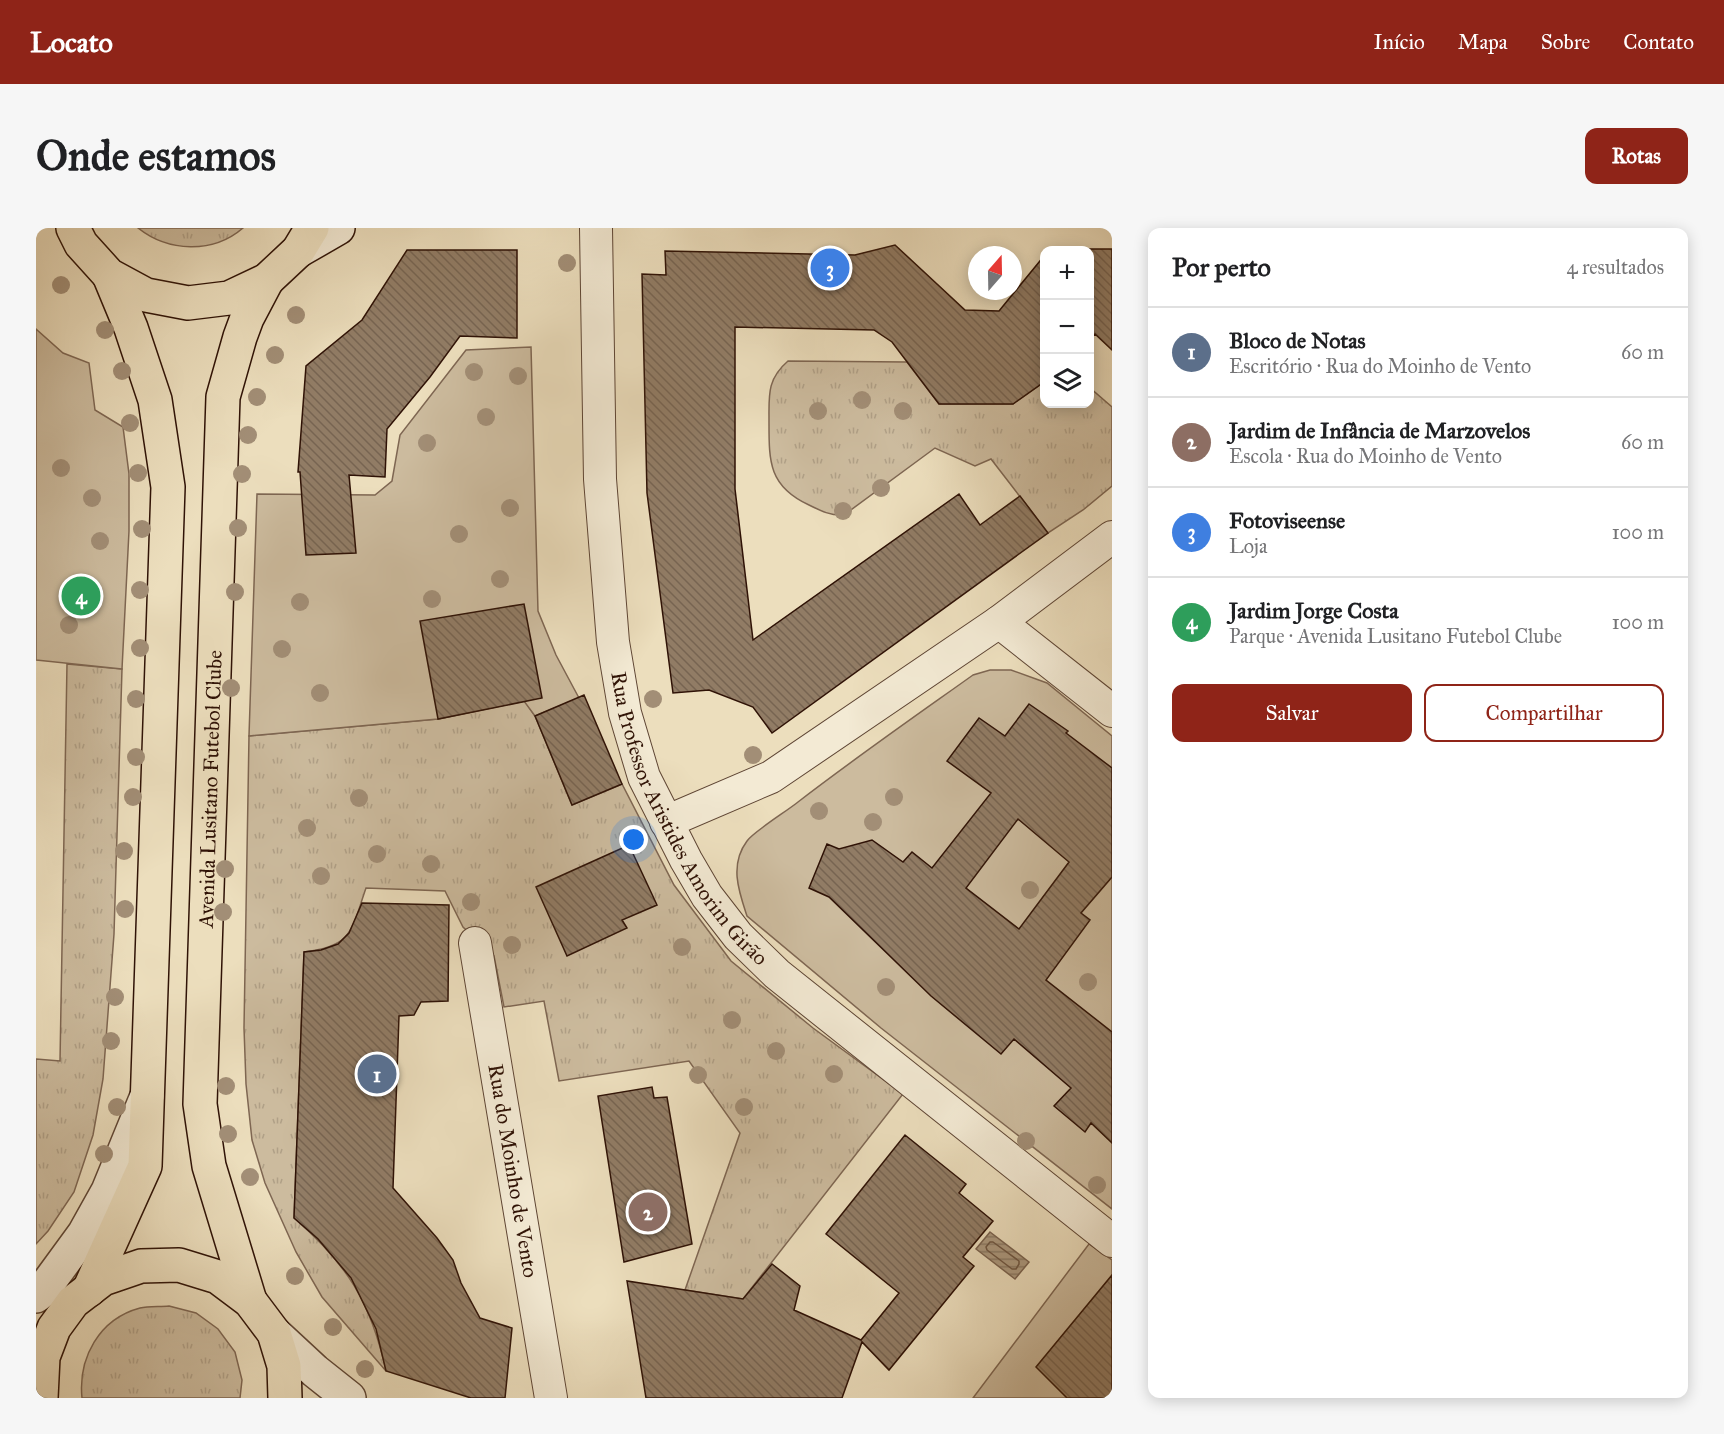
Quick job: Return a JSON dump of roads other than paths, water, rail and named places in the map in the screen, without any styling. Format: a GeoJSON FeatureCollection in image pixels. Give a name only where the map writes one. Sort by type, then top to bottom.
{"type":"FeatureCollection","features":[{"type":"Feature","properties":{"kind":"main road"},"geometry":{"type":"LineString","coordinates":[[72,233],[110,275],[146,295],[188,303],[229,298],[267,280],[305,240]]}},
{"type":"Feature","properties":{"kind":"main road"},"geometry":{"type":"LineString","coordinates":[[89,1290],[145,1166],[168,487],[155,400],[131,328],[110,275]]}},
{"type":"Feature","properties":{"kind":"main road","name":"Avenida Lusitano Futebol Clube"},"geometry":{"type":"LineString","coordinates":[[250,1300],[209,1166],[200,1104],[223,397],[247,318],[267,280]]}},
{"type":"Feature","properties":{"kind":"main road"},"geometry":{"type":"LineString","coordinates":[[41,1398],[43,1357],[54,1328],[50,1320],[104,1279],[141,1266],[179,1265],[218,1277],[250,1300],[274,1333],[284,1366],[285,1398]]}},
{"type":"Feature","properties":{"kind":"street"},"geometry":{"type":"LineString","coordinates":[[305,240],[338,228]]}},
{"type":"Feature","properties":{"kind":"street","name":"Rua Professor Aristides Amorim Girão"},"geometry":{"type":"LineString","coordinates":[[596,228],[600,478],[613,642],[625,713],[644,777],[666,822],[707,896],[738,936],[777,974],[1112,1241]]}},
{"type":"Feature","properties":{"kind":"street"},"geometry":{"type":"LineString","coordinates":[[666,822],[771,777],[999,622],[1112,537]]}},
{"type":"Feature","properties":{"kind":"street"},"geometry":{"type":"LineString","coordinates":[[999,622],[1112,711]]}},
{"type":"Feature","properties":{"kind":"street","name":"Rua do Moinho de Vento"},"geometry":{"type":"LineString","coordinates":[[475,943],[551,1398]]}},
{"type":"Feature","properties":{"kind":"street"},"geometry":{"type":"LineString","coordinates":[[36,1296],[43,1290],[84,1234],[108,1191],[147,1094]]}},
{"type":"Feature","properties":{"kind":"street"},"geometry":{"type":"LineString","coordinates":[[274,1333],[315,1371],[349,1398]]}},
{"type":"Feature","properties":{"kind":"water"},"geometry":{"type":"Polygon","coordinates":[[[990,1232],[1029,1262],[1015,1279],[976,1249],[990,1232]]]}},
{"type":"Feature","properties":{"kind":"place","name":"Fotoviseense"},"geometry":{"type":"Point","coordinates":[830,268]}},
{"type":"Feature","properties":{"kind":"place","name":"Jardim Jorge Costa"},"geometry":{"type":"Point","coordinates":[81,596]}},
{"type":"Feature","properties":{"kind":"place","name":"Bloco de Notas"},"geometry":{"type":"Point","coordinates":[377,1074]}},
{"type":"Feature","properties":{"kind":"place","name":"Jardim de Infância de Marzovelos"},"geometry":{"type":"Point","coordinates":[648,1212]}}]}
